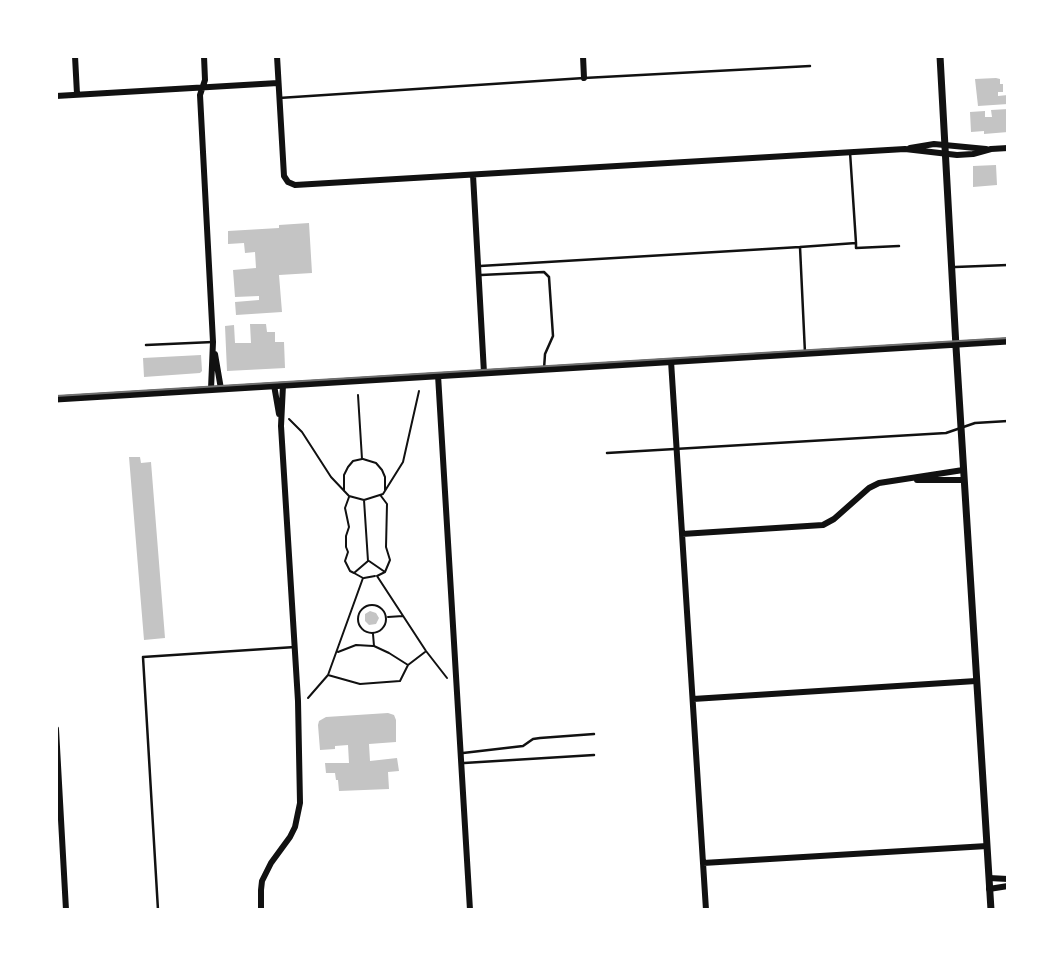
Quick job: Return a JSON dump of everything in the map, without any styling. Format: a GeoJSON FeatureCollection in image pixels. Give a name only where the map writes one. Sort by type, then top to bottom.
{"type":"FeatureCollection","features":[{"type":"Feature","properties":{"kind":"street"},"geometry":{"type":"LineString","coordinates":[[75,56],[77,94]]}},
{"type":"Feature","properties":{"kind":"street"},"geometry":{"type":"LineString","coordinates":[[204,56],[205,80],[200,95],[213,342],[211,389]]}},
{"type":"Feature","properties":{"kind":"street"},"geometry":{"type":"LineString","coordinates":[[277,56],[284,176],[295,186],[905,149],[922,145],[945,149],[1008,148]]}},
{"type":"Feature","properties":{"kind":"street"},"geometry":{"type":"LineString","coordinates":[[583,56],[583,78]]}},
{"type":"Feature","properties":{"kind":"street"},"geometry":{"type":"LineString","coordinates":[[940,56],[991,910]]}},
{"type":"Feature","properties":{"kind":"street"},"geometry":{"type":"LineString","coordinates":[[56,96],[278,83]]}},
{"type":"Feature","properties":{"kind":"street"},"geometry":{"type":"LineString","coordinates":[[473,175],[484,373]]}},
{"type":"Feature","properties":{"kind":"street"},"geometry":{"type":"LineString","coordinates":[[56,399],[1008,341]]}},
{"type":"Feature","properties":{"kind":"street"},"geometry":{"type":"LineString","coordinates":[[213,342],[221,389]]}},
{"type":"Feature","properties":{"kind":"street"},"geometry":{"type":"LineString","coordinates":[[671,361],[706,910]]}},
{"type":"Feature","properties":{"kind":"street"},"geometry":{"type":"LineString","coordinates":[[438,375],[470,910]]}},
{"type":"Feature","properties":{"kind":"street"},"geometry":{"type":"LineString","coordinates":[[261,910],[261,890],[266,872],[290,837],[298,816],[300,779],[298,701],[281,426],[274,385]]}},
{"type":"Feature","properties":{"kind":"street"},"geometry":{"type":"LineString","coordinates":[[281,426],[283,385]]}},
{"type":"Feature","properties":{"kind":"street"},"geometry":{"type":"LineString","coordinates":[[682,534],[823,525],[834,519],[873,485],[938,472],[963,470]]}},
{"type":"Feature","properties":{"kind":"street"},"geometry":{"type":"LineString","coordinates":[[908,479],[964,480]]}},
{"type":"Feature","properties":{"kind":"street"},"geometry":{"type":"LineString","coordinates":[[693,699],[976,681]]}},
{"type":"Feature","properties":{"kind":"street"},"geometry":{"type":"LineString","coordinates":[[56,729],[66,910]]}},
{"type":"Feature","properties":{"kind":"street"},"geometry":{"type":"LineString","coordinates":[[703,863],[987,846]]}},
{"type":"Feature","properties":{"kind":"street"},"geometry":{"type":"LineString","coordinates":[[989,878],[1008,879]]}},
{"type":"Feature","properties":{"kind":"street"},"geometry":{"type":"LineString","coordinates":[[989,889],[1008,886]]}},
{"type":"Feature","properties":{"kind":"lane"},"geometry":{"type":"LineString","coordinates":[[279,98],[810,66]]}},
{"type":"Feature","properties":{"kind":"lane"},"geometry":{"type":"LineString","coordinates":[[850,152],[856,248],[900,246]]}},
{"type":"Feature","properties":{"kind":"lane"},"geometry":{"type":"LineString","coordinates":[[478,266],[856,243]]}},
{"type":"Feature","properties":{"kind":"lane"},"geometry":{"type":"LineString","coordinates":[[800,247],[805,353]]}},
{"type":"Feature","properties":{"kind":"lane"},"geometry":{"type":"LineString","coordinates":[[951,267],[1008,265]]}},
{"type":"Feature","properties":{"kind":"lane"},"geometry":{"type":"LineString","coordinates":[[479,275],[544,272],[549,276],[553,336],[546,349],[544,369]]}},
{"type":"Feature","properties":{"kind":"lane"},"geometry":{"type":"LineString","coordinates":[[146,345],[213,342]]}},
{"type":"Feature","properties":{"kind":"lane"},"geometry":{"type":"LineString","coordinates":[[607,453],[946,433],[975,423],[1008,421]]}},
{"type":"Feature","properties":{"kind":"lane"},"geometry":{"type":"LineString","coordinates":[[158,910],[142,657],[295,647]]}},
{"type":"Feature","properties":{"kind":"lane"},"geometry":{"type":"LineString","coordinates":[[460,754],[523,746],[533,739],[593,734]]}},
{"type":"Feature","properties":{"kind":"lane"},"geometry":{"type":"LineString","coordinates":[[460,764],[594,755]]}},
{"type":"Feature","properties":{"kind":"path"},"geometry":{"type":"LineString","coordinates":[[288,419],[302,432],[331,477],[345,492],[349,496],[364,500],[383,494],[403,462],[419,391]]}},
{"type":"Feature","properties":{"kind":"path"},"geometry":{"type":"LineString","coordinates":[[358,395],[362,459]]}},
{"type":"Feature","properties":{"kind":"path"},"geometry":{"type":"LineString","coordinates":[[345,492],[344,475],[348,467],[353,461],[362,459],[376,463],[382,470],[385,490]]}},
{"type":"Feature","properties":{"kind":"path"},"geometry":{"type":"LineString","coordinates":[[349,496],[345,508],[349,527],[345,561],[350,571],[363,578],[386,572],[389,566],[386,547],[387,505],[380,495]]}},
{"type":"Feature","properties":{"kind":"path"},"geometry":{"type":"LineString","coordinates":[[364,500],[368,561]]}},
{"type":"Feature","properties":{"kind":"path"},"geometry":{"type":"LineString","coordinates":[[368,561],[386,572]]}},
{"type":"Feature","properties":{"kind":"path"},"geometry":{"type":"LineString","coordinates":[[354,573],[368,561]]}},
{"type":"Feature","properties":{"kind":"path"},"geometry":{"type":"LineString","coordinates":[[377,576],[447,678]]}},
{"type":"Feature","properties":{"kind":"path"},"geometry":{"type":"LineString","coordinates":[[307,698],[328,675],[363,578]]}},
{"type":"Feature","properties":{"kind":"path"},"geometry":{"type":"LineString","coordinates":[[371,604],[381,607],[387,617],[383,628],[373,633],[362,629],[358,620],[361,609],[371,604]]}},
{"type":"Feature","properties":{"kind":"path"},"geometry":{"type":"LineString","coordinates":[[387,617],[404,616]]}},
{"type":"Feature","properties":{"kind":"path"},"geometry":{"type":"LineString","coordinates":[[373,633],[374,646]]}},
{"type":"Feature","properties":{"kind":"path"},"geometry":{"type":"LineString","coordinates":[[336,652],[356,645],[374,646],[408,665]]}},
{"type":"Feature","properties":{"kind":"path"},"geometry":{"type":"LineString","coordinates":[[328,675],[360,684],[400,681],[408,665],[426,651]]}},
{"type":"Feature","properties":{"kind":"building"},"geometry":{"type":"Polygon","coordinates":[[[996,78],[1003,84],[1003,92],[998,92],[998,96],[1008,95],[1008,104],[978,106],[975,79],[996,78]]]}},
{"type":"Feature","properties":{"kind":"building"},"geometry":{"type":"Polygon","coordinates":[[[1008,109],[1008,132],[971,132],[970,112],[985,111],[985,117],[992,117],[991,110],[1008,109]]]}},
{"type":"Feature","properties":{"kind":"building"},"geometry":{"type":"Polygon","coordinates":[[[996,165],[997,185],[973,187],[973,166],[996,165]]]}},
{"type":"Feature","properties":{"kind":"building"},"geometry":{"type":"Polygon","coordinates":[[[309,223],[312,273],[279,275],[282,312],[236,315],[235,302],[259,300],[259,296],[235,297],[233,270],[256,268],[255,252],[245,253],[244,243],[228,244],[228,231],[309,223]]]}},
{"type":"Feature","properties":{"kind":"building"},"geometry":{"type":"Polygon","coordinates":[[[250,324],[266,324],[267,332],[275,332],[275,342],[284,342],[285,368],[227,371],[225,326],[234,325],[235,343],[251,343],[250,324]]]}},
{"type":"Feature","properties":{"kind":"building"},"geometry":{"type":"Polygon","coordinates":[[[201,355],[200,373],[144,377],[143,358],[201,355]]]}},
{"type":"Feature","properties":{"kind":"building"},"geometry":{"type":"Polygon","coordinates":[[[129,457],[140,457],[141,463],[151,462],[165,638],[144,640],[129,457]]]}},
{"type":"Feature","properties":{"kind":"building"},"geometry":{"type":"Polygon","coordinates":[[[370,611],[376,613],[379,618],[376,624],[369,625],[365,621],[365,614],[370,611]]]}},
{"type":"Feature","properties":{"kind":"building"},"geometry":{"type":"Polygon","coordinates":[[[388,713],[394,715],[396,720],[396,742],[369,744],[370,761],[397,758],[399,771],[388,772],[389,789],[339,791],[335,773],[326,773],[325,763],[349,763],[348,745],[320,750],[319,721],[326,717],[388,713]]]}},
{"type":"Feature","properties":{"kind":"tram line"},"geometry":{"type":"LineString","coordinates":[[56,396],[1008,338]]}}]}
